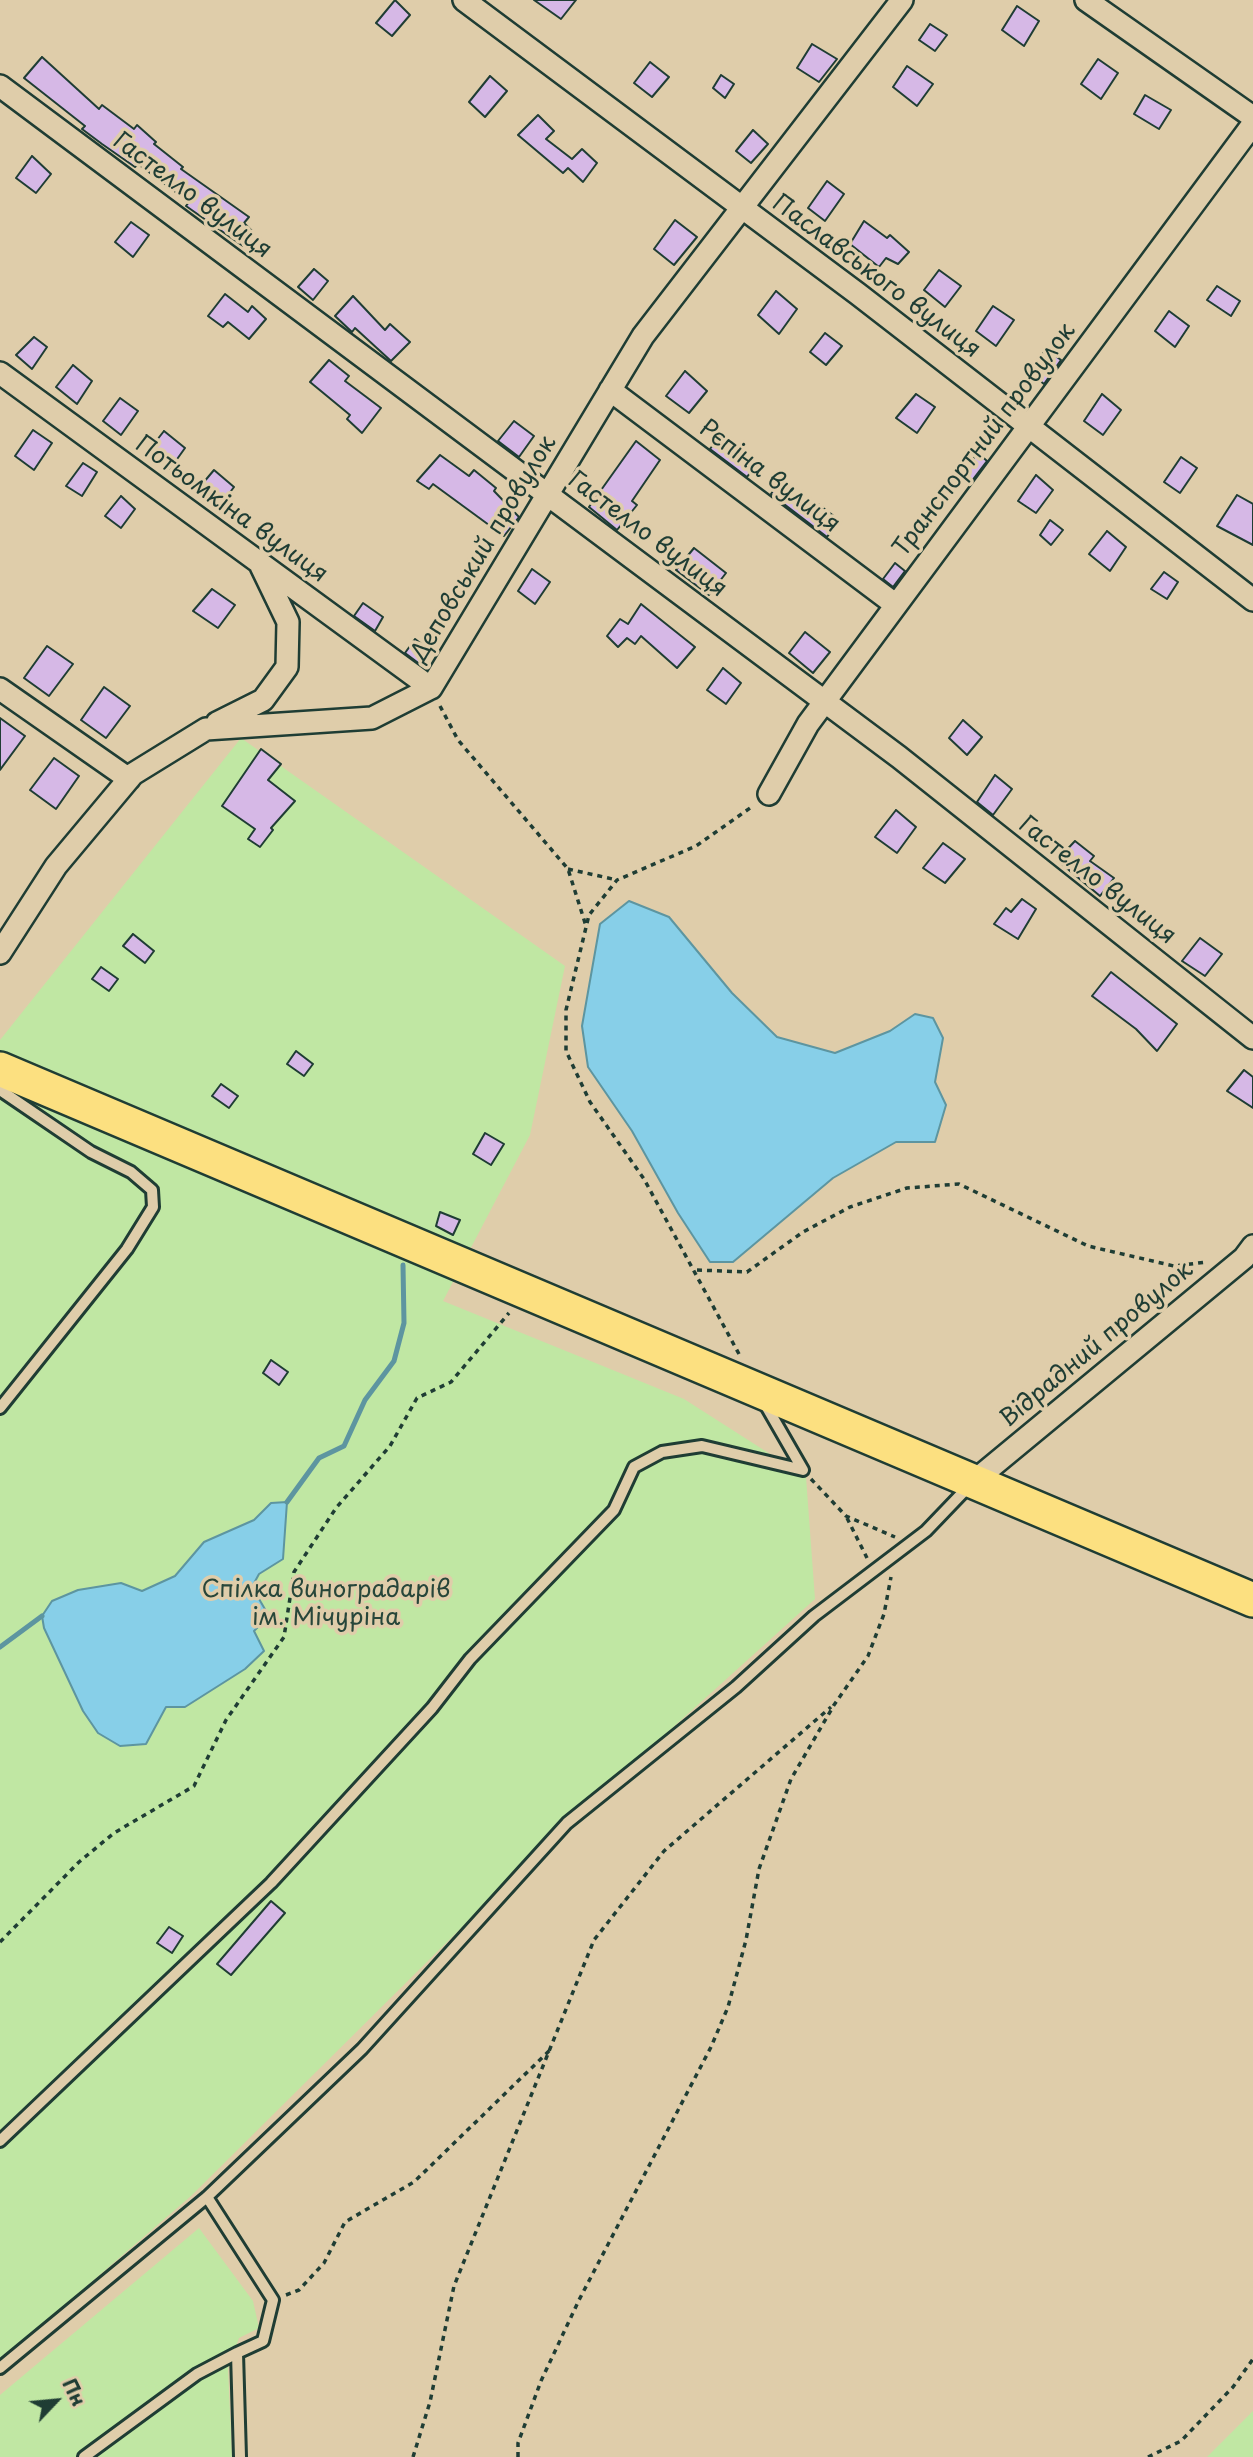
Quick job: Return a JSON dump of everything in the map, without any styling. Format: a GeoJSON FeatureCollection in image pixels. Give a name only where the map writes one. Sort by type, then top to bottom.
{"type":"FeatureCollection","features":[{"type":"Feature","properties":{"kind":"main road"},"geometry":{"type":"LineString","coordinates":[[0,1069],[1253,1600]]}},
{"type":"Feature","properties":{"kind":"street","name":"Паславського вулиця"},"geometry":{"type":"LineString","coordinates":[[464,0],[743,208],[1253,600]]}},
{"type":"Feature","properties":{"kind":"street","name":"Деповський провулок"},"geometry":{"type":"LineString","coordinates":[[0,953],[56,866],[129,779],[206,729],[372,718],[430,688],[643,336],[902,0]]}},
{"type":"Feature","properties":{"kind":"street"},"geometry":{"type":"LineString","coordinates":[[1086,0],[1253,117]]}},
{"type":"Feature","properties":{"kind":"street","name":"Гастелло вулиця"},"geometry":{"type":"LineString","coordinates":[[0,86],[825,701],[1253,1038]]}},
{"type":"Feature","properties":{"kind":"street","name":"Транспортний провулок"},"geometry":{"type":"LineString","coordinates":[[769,794],[808,724],[1253,124]]}},
{"type":"Feature","properties":{"kind":"street","name":"Потьомкіна вулиця"},"geometry":{"type":"LineString","coordinates":[[0,373],[430,688]]}},
{"type":"Feature","properties":{"kind":"street","name":"Рєпіна вулиця"},"geometry":{"type":"LineString","coordinates":[[610,390],[895,605]]}},
{"type":"Feature","properties":{"kind":"street"},"geometry":{"type":"LineString","coordinates":[[206,729],[263,700],[287,667],[288,622],[260,564]]}},
{"type":"Feature","properties":{"kind":"street"},"geometry":{"type":"LineString","coordinates":[[0,690],[129,779]]}},
{"type":"Feature","properties":{"kind":"street","name":"Відрадний провулок"},"geometry":{"type":"LineString","coordinates":[[973,1482],[1248,1252]]}},
{"type":"Feature","properties":{"kind":"lane"},"geometry":{"type":"LineString","coordinates":[[0,1090],[91,1152],[131,1172],[152,1190],[153,1207],[127,1249],[0,1408]]}},
{"type":"Feature","properties":{"kind":"lane"},"geometry":{"type":"LineString","coordinates":[[757,1390],[803,1469]]}},
{"type":"Feature","properties":{"kind":"lane"},"geometry":{"type":"LineString","coordinates":[[0,2141],[271,1883],[432,1708],[470,1659],[614,1510],[634,1467],[662,1452],[702,1446],[803,1469]]}},
{"type":"Feature","properties":{"kind":"lane"},"geometry":{"type":"LineString","coordinates":[[0,2368],[207,2197],[388,2022],[566,1823],[736,1687],[814,1616],[910,1543],[973,1482]]}},
{"type":"Feature","properties":{"kind":"lane"},"geometry":{"type":"LineString","coordinates":[[84,2457],[197,2374],[263,2341],[274,2300],[207,2197]]}},
{"type":"Feature","properties":{"kind":"lane"},"geometry":{"type":"LineString","coordinates":[[237,2354],[240,2457]]}},
{"type":"Feature","properties":{"kind":"path"},"geometry":{"type":"LineString","coordinates":[[430,688],[458,740],[568,869],[586,928]]}},
{"type":"Feature","properties":{"kind":"path"},"geometry":{"type":"LineString","coordinates":[[757,1390],[696,1270],[645,1179],[590,1102],[566,1051],[566,1010],[589,915],[617,880],[696,846],[769,794]]}},
{"type":"Feature","properties":{"kind":"path"},"geometry":{"type":"LineString","coordinates":[[568,869],[617,880]]}},
{"type":"Feature","properties":{"kind":"path"},"geometry":{"type":"LineString","coordinates":[[696,1270],[747,1272],[803,1232],[850,1207],[907,1188],[959,1184],[1088,1246],[1174,1266],[1248,1252]]}},
{"type":"Feature","properties":{"kind":"path"},"geometry":{"type":"LineString","coordinates":[[0,1942],[79,1861],[114,1833],[194,1786],[226,1720],[284,1637],[294,1572],[315,1540],[337,1508],[390,1446],[417,1398],[451,1382],[489,1339],[524,1291]]}},
{"type":"Feature","properties":{"kind":"path"},"geometry":{"type":"LineString","coordinates":[[803,1469],[846,1516],[864,1547],[870,1573]]}},
{"type":"Feature","properties":{"kind":"path"},"geometry":{"type":"LineString","coordinates":[[846,1516],[910,1543]]}},
{"type":"Feature","properties":{"kind":"path"},"geometry":{"type":"LineString","coordinates":[[518,2457],[518,2442],[541,2381],[579,2300],[711,2048],[728,2007],[746,1940],[759,1869],[791,1779],[834,1705],[868,1656],[884,1614],[895,1554]]}},
{"type":"Feature","properties":{"kind":"path"},"geometry":{"type":"LineString","coordinates":[[412,2457],[430,2402],[454,2286],[594,1940],[664,1851],[834,1705]]}},
{"type":"Feature","properties":{"kind":"path"},"geometry":{"type":"LineString","coordinates":[[274,2300],[299,2290],[324,2263],[345,2222],[414,2182],[551,2048]]}},
{"type":"Feature","properties":{"kind":"path"},"geometry":{"type":"LineString","coordinates":[[1148,2457],[1181,2441],[1233,2387],[1253,2360]]}},
{"type":"Feature","properties":{"kind":"green space","name":"Спілка виноградарів ім. Мічуріна"},"geometry":{"type":"Polygon","coordinates":[[[241,738],[565,966],[530,1135],[443,1301],[684,1399],[806,1477],[815,1599],[567,1823],[191,2196],[0,2361],[0,1040],[241,738]]]}},
{"type":"Feature","properties":{"kind":"green space"},"geometry":{"type":"Polygon","coordinates":[[[199,2228],[253,2301],[259,2328],[239,2338],[228,2368],[232,2457],[0,2457],[0,2395],[199,2228]]]}},
{"type":"Feature","properties":{"kind":"green space"},"geometry":{"type":"Polygon","coordinates":[[[1253,2411],[1253,2457],[1207,2457],[1253,2411]]]}},
{"type":"Feature","properties":{"kind":"water"},"geometry":{"type":"Polygon","coordinates":[[[629,901],[669,917],[732,993],[777,1037],[835,1053],[890,1031],[915,1014],[933,1018],[943,1038],[935,1082],[946,1105],[935,1142],[896,1142],[833,1178],[733,1262],[710,1262],[678,1213],[632,1131],[588,1067],[582,1026],[600,924],[629,901]]]}},
{"type":"Feature","properties":{"kind":"water"},"geometry":{"type":"Polygon","coordinates":[[[287,1502],[283,1559],[259,1574],[252,1587],[269,1616],[254,1631],[264,1651],[245,1669],[185,1707],[166,1707],[146,1744],[120,1746],[98,1733],[83,1711],[44,1628],[42,1616],[52,1601],[78,1590],[121,1583],[142,1591],[175,1576],[204,1542],[254,1520],[271,1503],[287,1502]]]}},
{"type":"Feature","properties":{"kind":"building"},"geometry":{"type":"Polygon","coordinates":[[[395,0],[410,15],[392,36],[376,23],[395,0]]]}},
{"type":"Feature","properties":{"kind":"building"},"geometry":{"type":"Polygon","coordinates":[[[534,0],[576,0],[561,19],[534,0]]]}},
{"type":"Feature","properties":{"kind":"building"},"geometry":{"type":"Polygon","coordinates":[[[1017,6],[1039,21],[1024,46],[1002,30],[1017,6]]]}},
{"type":"Feature","properties":{"kind":"building"},"geometry":{"type":"Polygon","coordinates":[[[930,24],[947,35],[935,51],[919,40],[930,24]]]}},
{"type":"Feature","properties":{"kind":"building"},"geometry":{"type":"Polygon","coordinates":[[[812,44],[837,59],[819,82],[797,68],[812,44]]]}},
{"type":"Feature","properties":{"kind":"building"},"geometry":{"type":"Polygon","coordinates":[[[42,57],[99,109],[102,105],[134,129],[137,125],[156,142],[154,144],[183,167],[181,169],[249,217],[244,223],[252,231],[243,246],[186,206],[189,202],[138,164],[135,167],[82,129],[85,126],[24,78],[42,57]]]}},
{"type":"Feature","properties":{"kind":"building"},"geometry":{"type":"Polygon","coordinates":[[[1098,59],[1118,73],[1101,99],[1081,84],[1098,59]]]}},
{"type":"Feature","properties":{"kind":"building"},"geometry":{"type":"Polygon","coordinates":[[[650,62],[669,77],[652,97],[634,83],[650,62]]]}},
{"type":"Feature","properties":{"kind":"building"},"geometry":{"type":"Polygon","coordinates":[[[907,66],[933,84],[917,106],[893,87],[907,66]]]}},
{"type":"Feature","properties":{"kind":"building"},"geometry":{"type":"Polygon","coordinates":[[[721,75],[734,84],[725,98],[713,88],[721,75]]]}},
{"type":"Feature","properties":{"kind":"building"},"geometry":{"type":"Polygon","coordinates":[[[490,76],[507,91],[485,117],[469,102],[490,76]]]}},
{"type":"Feature","properties":{"kind":"building"},"geometry":{"type":"Polygon","coordinates":[[[1145,95],[1171,110],[1159,129],[1134,114],[1145,95]]]}},
{"type":"Feature","properties":{"kind":"building"},"geometry":{"type":"Polygon","coordinates":[[[538,115],[554,131],[546,139],[572,159],[582,149],[597,163],[583,182],[568,168],[563,173],[518,135],[538,115]]]}},
{"type":"Feature","properties":{"kind":"building"},"geometry":{"type":"Polygon","coordinates":[[[753,130],[768,144],[751,163],[736,151],[753,130]]]}},
{"type":"Feature","properties":{"kind":"building"},"geometry":{"type":"Polygon","coordinates":[[[32,156],[51,174],[36,193],[16,178],[32,156]]]}},
{"type":"Feature","properties":{"kind":"building"},"geometry":{"type":"Polygon","coordinates":[[[827,181],[844,194],[825,221],[808,208],[827,181]]]}},
{"type":"Feature","properties":{"kind":"building"},"geometry":{"type":"Polygon","coordinates":[[[675,220],[697,237],[674,265],[654,249],[675,220]]]}},
{"type":"Feature","properties":{"kind":"building"},"geometry":{"type":"Polygon","coordinates":[[[864,221],[887,238],[890,235],[909,252],[898,264],[886,258],[879,267],[850,244],[864,221]]]}},
{"type":"Feature","properties":{"kind":"building"},"geometry":{"type":"Polygon","coordinates":[[[131,222],[149,235],[133,257],[115,242],[131,222]]]}},
{"type":"Feature","properties":{"kind":"building"},"geometry":{"type":"Polygon","coordinates":[[[314,269],[328,281],[313,300],[298,287],[314,269]]]}},
{"type":"Feature","properties":{"kind":"building"},"geometry":{"type":"Polygon","coordinates":[[[939,270],[961,286],[945,307],[924,290],[939,270]]]}},
{"type":"Feature","properties":{"kind":"building"},"geometry":{"type":"Polygon","coordinates":[[[1217,286],[1240,301],[1231,316],[1207,300],[1217,286]]]}},
{"type":"Feature","properties":{"kind":"building"},"geometry":{"type":"Polygon","coordinates":[[[776,291],[797,309],[779,334],[758,315],[776,291]]]}},
{"type":"Feature","properties":{"kind":"building"},"geometry":{"type":"Polygon","coordinates":[[[225,294],[248,312],[252,306],[266,319],[249,339],[228,322],[223,327],[208,316],[225,294]]]}},
{"type":"Feature","properties":{"kind":"building"},"geometry":{"type":"Polygon","coordinates":[[[353,296],[385,330],[390,324],[410,342],[391,361],[355,328],[352,332],[335,316],[353,296]]]}},
{"type":"Feature","properties":{"kind":"building"},"geometry":{"type":"Polygon","coordinates":[[[993,306],[1014,320],[996,346],[976,331],[993,306]]]}},
{"type":"Feature","properties":{"kind":"building"},"geometry":{"type":"Polygon","coordinates":[[[1169,311],[1189,326],[1175,347],[1155,331],[1169,311]]]}},
{"type":"Feature","properties":{"kind":"building"},"geometry":{"type":"Polygon","coordinates":[[[825,333],[842,346],[826,365],[810,352],[825,333]]]}},
{"type":"Feature","properties":{"kind":"building"},"geometry":{"type":"Polygon","coordinates":[[[34,337],[47,347],[32,369],[16,355],[34,337]]]}},
{"type":"Feature","properties":{"kind":"building"},"geometry":{"type":"Polygon","coordinates":[[[1046,349],[1061,360],[1044,384],[1029,372],[1046,349]]]}},
{"type":"Feature","properties":{"kind":"building"},"geometry":{"type":"Polygon","coordinates":[[[329,360],[349,376],[345,381],[381,408],[362,433],[347,419],[350,415],[310,382],[329,360]]]}},
{"type":"Feature","properties":{"kind":"building"},"geometry":{"type":"Polygon","coordinates":[[[73,365],[92,381],[77,404],[56,387],[73,365]]]}},
{"type":"Feature","properties":{"kind":"building"},"geometry":{"type":"Polygon","coordinates":[[[685,371],[707,391],[689,413],[666,396],[685,371]]]}},
{"type":"Feature","properties":{"kind":"building"},"geometry":{"type":"Polygon","coordinates":[[[916,394],[935,407],[917,433],[896,418],[916,394]]]}},
{"type":"Feature","properties":{"kind":"building"},"geometry":{"type":"Polygon","coordinates":[[[1102,394],[1121,410],[1103,435],[1084,421],[1102,394]]]}},
{"type":"Feature","properties":{"kind":"building"},"geometry":{"type":"Polygon","coordinates":[[[120,398],[138,411],[121,435],[103,421],[120,398]]]}},
{"type":"Feature","properties":{"kind":"building"},"geometry":{"type":"Polygon","coordinates":[[[514,421],[534,436],[519,457],[498,441],[514,421]]]}},
{"type":"Feature","properties":{"kind":"building"},"geometry":{"type":"Polygon","coordinates":[[[33,430],[52,443],[34,470],[15,456],[33,430]]]}},
{"type":"Feature","properties":{"kind":"building"},"geometry":{"type":"Polygon","coordinates":[[[164,431],[185,448],[170,469],[154,456],[158,451],[153,445],[164,431]]]}},
{"type":"Feature","properties":{"kind":"building"},"geometry":{"type":"Polygon","coordinates":[[[719,437],[755,466],[747,477],[710,449],[719,437]]]}},
{"type":"Feature","properties":{"kind":"building"},"geometry":{"type":"Polygon","coordinates":[[[636,441],[660,460],[632,501],[637,505],[617,530],[589,507],[636,441]]]}},
{"type":"Feature","properties":{"kind":"building"},"geometry":{"type":"Polygon","coordinates":[[[978,453],[987,461],[971,482],[962,472],[978,453]]]}},
{"type":"Feature","properties":{"kind":"building"},"geometry":{"type":"Polygon","coordinates":[[[440,455],[469,476],[474,470],[496,488],[494,491],[519,517],[504,536],[433,484],[429,489],[417,481],[440,455]]]}},
{"type":"Feature","properties":{"kind":"building"},"geometry":{"type":"Polygon","coordinates":[[[1181,457],[1197,468],[1180,493],[1164,482],[1181,457]]]}},
{"type":"Feature","properties":{"kind":"building"},"geometry":{"type":"Polygon","coordinates":[[[83,463],[97,472],[82,496],[66,486],[83,463]]]}},
{"type":"Feature","properties":{"kind":"building"},"geometry":{"type":"Polygon","coordinates":[[[214,470],[234,487],[219,507],[198,489],[214,470]]]}},
{"type":"Feature","properties":{"kind":"building"},"geometry":{"type":"Polygon","coordinates":[[[1036,475],[1053,490],[1036,513],[1018,501],[1036,475]]]}},
{"type":"Feature","properties":{"kind":"building"},"geometry":{"type":"Polygon","coordinates":[[[778,484],[814,510],[818,504],[839,520],[827,537],[771,494],[778,484]]]}},
{"type":"Feature","properties":{"kind":"building"},"geometry":{"type":"Polygon","coordinates":[[[1237,495],[1253,504],[1253,545],[1217,526],[1237,495]]]}},
{"type":"Feature","properties":{"kind":"building"},"geometry":{"type":"Polygon","coordinates":[[[121,496],[135,509],[121,528],[105,516],[121,496]]]}},
{"type":"Feature","properties":{"kind":"building"},"geometry":{"type":"Polygon","coordinates":[[[1050,520],[1063,530],[1051,545],[1040,535],[1050,520]]]}},
{"type":"Feature","properties":{"kind":"building"},"geometry":{"type":"Polygon","coordinates":[[[1107,531],[1126,547],[1110,571],[1089,554],[1107,531]]]}},
{"type":"Feature","properties":{"kind":"building"},"geometry":{"type":"Polygon","coordinates":[[[694,548],[726,573],[709,595],[676,570],[694,548]]]}},
{"type":"Feature","properties":{"kind":"building"},"geometry":{"type":"Polygon","coordinates":[[[895,563],[905,571],[893,587],[883,579],[895,563]]]}},
{"type":"Feature","properties":{"kind":"building"},"geometry":{"type":"Polygon","coordinates":[[[532,569],[550,582],[535,604],[518,591],[532,569]]]}},
{"type":"Feature","properties":{"kind":"building"},"geometry":{"type":"Polygon","coordinates":[[[1164,572],[1178,582],[1167,599],[1151,589],[1164,572]]]}},
{"type":"Feature","properties":{"kind":"building"},"geometry":{"type":"Polygon","coordinates":[[[212,589],[235,605],[218,628],[193,611],[212,589]]]}},
{"type":"Feature","properties":{"kind":"building"},"geometry":{"type":"Polygon","coordinates":[[[363,603],[383,617],[375,631],[354,616],[363,603]]]}},
{"type":"Feature","properties":{"kind":"building"},"geometry":{"type":"Polygon","coordinates":[[[641,604],[695,647],[677,668],[641,636],[635,644],[627,638],[618,647],[607,636],[620,619],[628,624],[641,604]]]}},
{"type":"Feature","properties":{"kind":"building"},"geometry":{"type":"Polygon","coordinates":[[[805,632],[830,652],[813,673],[789,653],[805,632]]]}},
{"type":"Feature","properties":{"kind":"building"},"geometry":{"type":"Polygon","coordinates":[[[415,639],[431,651],[421,665],[405,653],[415,639]]]}},
{"type":"Feature","properties":{"kind":"building"},"geometry":{"type":"Polygon","coordinates":[[[47,646],[73,664],[49,696],[24,678],[47,646]]]}},
{"type":"Feature","properties":{"kind":"building"},"geometry":{"type":"Polygon","coordinates":[[[723,668],[741,683],[726,704],[707,690],[723,668]]]}},
{"type":"Feature","properties":{"kind":"building"},"geometry":{"type":"Polygon","coordinates":[[[104,687],[130,706],[106,738],[81,720],[104,687]]]}},
{"type":"Feature","properties":{"kind":"building"},"geometry":{"type":"Polygon","coordinates":[[[0,718],[25,736],[0,770],[0,718]]]}},
{"type":"Feature","properties":{"kind":"building"},"geometry":{"type":"Polygon","coordinates":[[[963,720],[982,737],[967,755],[949,738],[963,720]]]}},
{"type":"Feature","properties":{"kind":"building"},"geometry":{"type":"Polygon","coordinates":[[[261,749],[281,764],[268,780],[295,801],[271,828],[273,830],[260,847],[248,839],[255,829],[222,806],[261,749]]]}},
{"type":"Feature","properties":{"kind":"building"},"geometry":{"type":"Polygon","coordinates":[[[54,758],[79,776],[56,809],[30,790],[54,758]]]}},
{"type":"Feature","properties":{"kind":"building"},"geometry":{"type":"Polygon","coordinates":[[[995,775],[1012,789],[993,815],[977,802],[995,775]]]}},
{"type":"Feature","properties":{"kind":"building"},"geometry":{"type":"Polygon","coordinates":[[[896,810],[916,827],[897,853],[875,837],[896,810]]]}},
{"type":"Feature","properties":{"kind":"building"},"geometry":{"type":"Polygon","coordinates":[[[1075,841],[1094,856],[1090,861],[1114,878],[1100,896],[1057,860],[1075,841]]]}},
{"type":"Feature","properties":{"kind":"building"},"geometry":{"type":"Polygon","coordinates":[[[943,843],[965,859],[945,883],[923,868],[943,843]]]}},
{"type":"Feature","properties":{"kind":"building"},"geometry":{"type":"Polygon","coordinates":[[[1022,899],[1036,909],[1018,939],[994,924],[1006,908],[1011,912],[1022,899]]]}},
{"type":"Feature","properties":{"kind":"building"},"geometry":{"type":"Polygon","coordinates":[[[133,934],[154,951],[145,963],[123,946],[133,934]]]}},
{"type":"Feature","properties":{"kind":"building"},"geometry":{"type":"Polygon","coordinates":[[[1200,938],[1222,954],[1205,976],[1182,961],[1200,938]]]}},
{"type":"Feature","properties":{"kind":"building"},"geometry":{"type":"Polygon","coordinates":[[[101,967],[118,979],[109,991],[92,979],[101,967]]]}},
{"type":"Feature","properties":{"kind":"building"},"geometry":{"type":"Polygon","coordinates":[[[1111,972],[1177,1024],[1157,1051],[1136,1029],[1092,996],[1111,972]]]}},
{"type":"Feature","properties":{"kind":"building"},"geometry":{"type":"Polygon","coordinates":[[[296,1051],[313,1064],[304,1076],[287,1064],[296,1051]]]}},
{"type":"Feature","properties":{"kind":"building"},"geometry":{"type":"Polygon","coordinates":[[[1244,1070],[1253,1077],[1253,1108],[1227,1091],[1244,1070]]]}},
{"type":"Feature","properties":{"kind":"building"},"geometry":{"type":"Polygon","coordinates":[[[221,1084],[238,1096],[229,1108],[212,1096],[221,1084]]]}},
{"type":"Feature","properties":{"kind":"building"},"geometry":{"type":"Polygon","coordinates":[[[485,1133],[504,1144],[491,1165],[473,1154],[485,1133]]]}},
{"type":"Feature","properties":{"kind":"building"},"geometry":{"type":"Polygon","coordinates":[[[440,1212],[460,1220],[453,1235],[436,1226],[440,1212]]]}},
{"type":"Feature","properties":{"kind":"building"},"geometry":{"type":"Polygon","coordinates":[[[271,1360],[288,1372],[279,1385],[263,1373],[271,1360]]]}},
{"type":"Feature","properties":{"kind":"building"},"geometry":{"type":"Polygon","coordinates":[[[271,1901],[285,1913],[231,1975],[217,1964],[271,1901]]]}},
{"type":"Feature","properties":{"kind":"building"},"geometry":{"type":"Polygon","coordinates":[[[169,1927],[183,1936],[172,1953],[157,1943],[169,1927]]]}},
{"type":"Feature","properties":{"kind":"waterway"},"geometry":{"type":"LineString","coordinates":[[287,1502],[319,1458],[344,1446],[365,1400],[394,1361],[404,1323],[403,1265]]}},
{"type":"Feature","properties":{"kind":"waterway"},"geometry":{"type":"LineString","coordinates":[[0,1647],[42,1616]]}}]}
